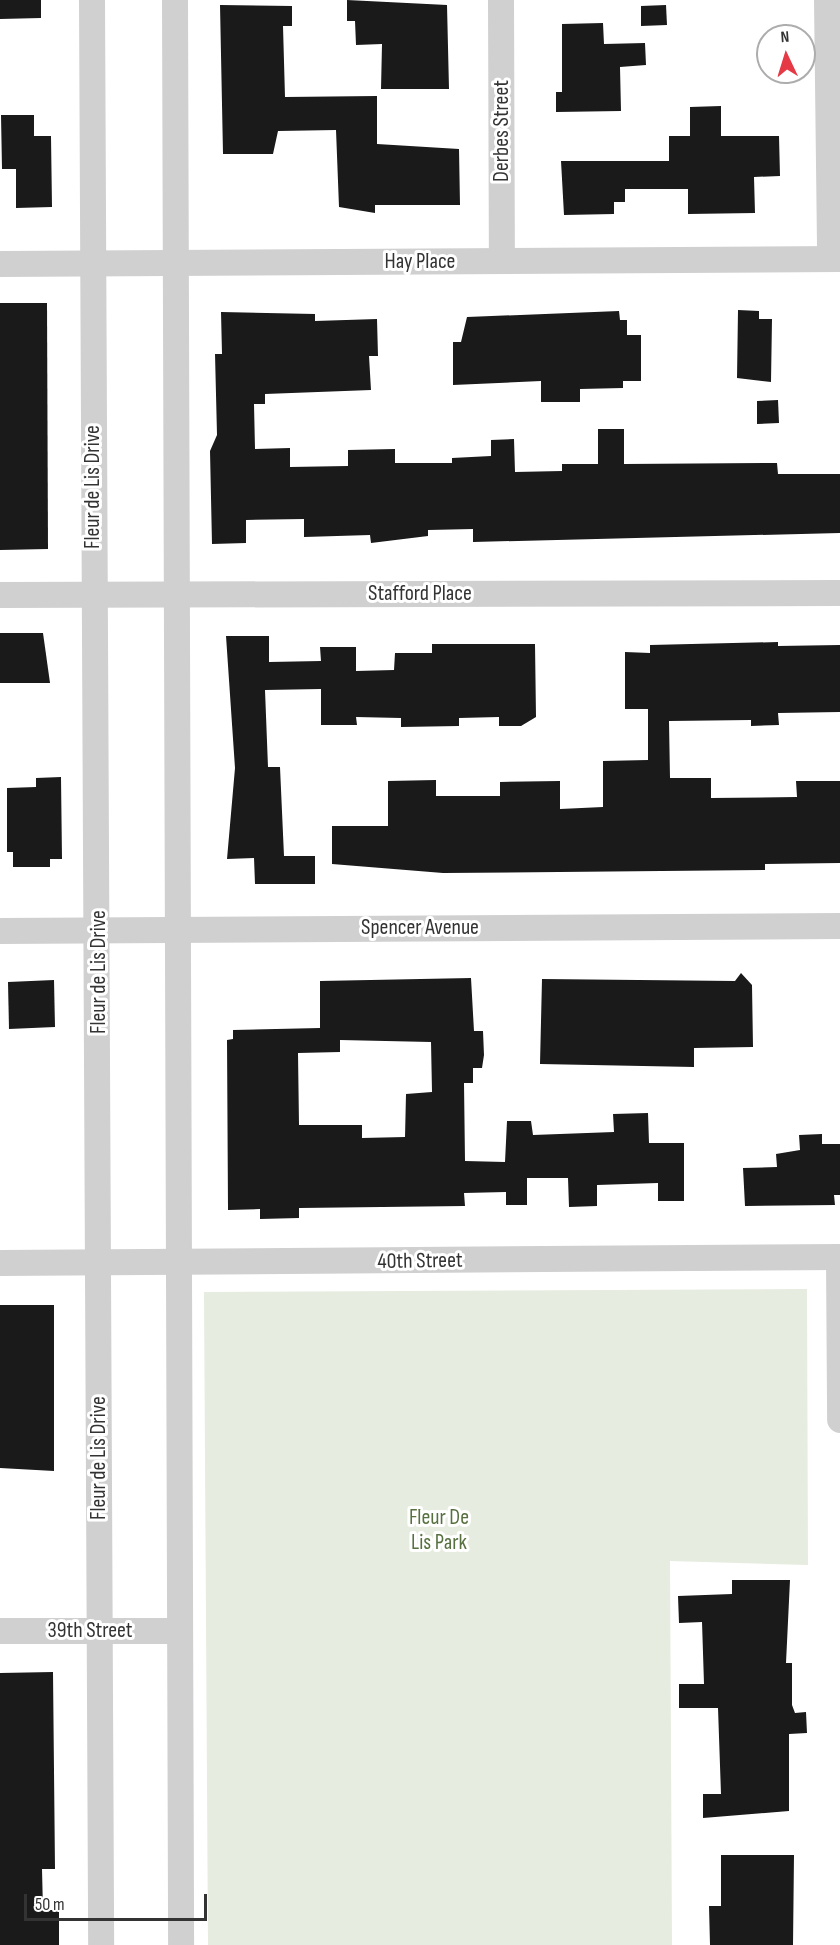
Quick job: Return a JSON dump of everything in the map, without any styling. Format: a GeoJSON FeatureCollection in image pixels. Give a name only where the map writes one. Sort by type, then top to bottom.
{"type":"FeatureCollection","features":[{"type":"Feature","properties":{"kind":"street","name":"Fleur de Lis Drive"},"geometry":{"type":"LineString","coordinates":[[92,0],[94,595],[99,930],[101,1945]]}},
{"type":"Feature","properties":{"kind":"street"},"geometry":{"type":"LineString","coordinates":[[175,0],[181,1945]]}},
{"type":"Feature","properties":{"kind":"street","name":"Derbes Street"},"geometry":{"type":"LineString","coordinates":[[501,0],[502,261]]}},
{"type":"Feature","properties":{"kind":"street"},"geometry":{"type":"LineString","coordinates":[[827,0],[835,259]]}},
{"type":"Feature","properties":{"kind":"street","name":"Hay Place"},"geometry":{"type":"LineString","coordinates":[[0,264],[835,259]]}},
{"type":"Feature","properties":{"kind":"street","name":"Stafford Place"},"geometry":{"type":"LineString","coordinates":[[0,595],[840,593]]}},
{"type":"Feature","properties":{"kind":"street","name":"Spencer Avenue"},"geometry":{"type":"LineString","coordinates":[[0,931],[840,926]]}},
{"type":"Feature","properties":{"kind":"street"},"geometry":{"type":"LineString","coordinates":[[839,1257],[840,1420]]}},
{"type":"Feature","properties":{"kind":"street","name":"40th Street"},"geometry":{"type":"LineString","coordinates":[[0,1263],[179,1264],[839,1257]]}},
{"type":"Feature","properties":{"kind":"street","name":"39th Street"},"geometry":{"type":"LineString","coordinates":[[0,1631],[180,1631]]}},
{"type":"Feature","properties":{"kind":"green space","name":"Fleur De Lis Park"},"geometry":{"type":"Polygon","coordinates":[[[807,1289],[808,1565],[670,1561],[672,1945],[208,1945],[204,1292],[807,1289]]]}},
{"type":"Feature","properties":{"kind":"building"},"geometry":{"type":"Polygon","coordinates":[[[0,0],[41,0],[41,18],[0,19],[0,0]]]}},
{"type":"Feature","properties":{"kind":"building"},"geometry":{"type":"Polygon","coordinates":[[[347,0],[447,5],[449,89],[381,89],[382,44],[356,45],[355,21],[347,21],[347,0]]]}},
{"type":"Feature","properties":{"kind":"building"},"geometry":{"type":"Polygon","coordinates":[[[220,5],[292,6],[292,26],[283,26],[285,97],[377,96],[377,144],[459,149],[460,205],[375,205],[375,213],[339,207],[336,130],[278,131],[273,154],[223,154],[220,5]]]}},
{"type":"Feature","properties":{"kind":"building"},"geometry":{"type":"Polygon","coordinates":[[[666,5],[667,25],[641,26],[641,6],[666,5]]]}},
{"type":"Feature","properties":{"kind":"building"},"geometry":{"type":"Polygon","coordinates":[[[603,23],[604,44],[645,43],[646,65],[620,67],[621,111],[556,112],[556,92],[562,92],[562,24],[603,23]]]}},
{"type":"Feature","properties":{"kind":"building"},"geometry":{"type":"Polygon","coordinates":[[[721,106],[721,136],[779,136],[780,176],[754,177],[755,213],[688,214],[688,189],[625,189],[625,202],[614,202],[614,214],[564,215],[561,161],[669,161],[669,136],[690,136],[690,107],[721,106]]]}},
{"type":"Feature","properties":{"kind":"building"},"geometry":{"type":"Polygon","coordinates":[[[1,115],[34,115],[34,136],[51,136],[52,207],[16,208],[16,169],[2,169],[1,115]]]}},
{"type":"Feature","properties":{"kind":"building"},"geometry":{"type":"Polygon","coordinates":[[[0,303],[47,303],[48,549],[0,550],[0,303]]]}},
{"type":"Feature","properties":{"kind":"building"},"geometry":{"type":"Polygon","coordinates":[[[738,310],[759,311],[759,319],[772,319],[771,382],[737,378],[738,310]]]}},
{"type":"Feature","properties":{"kind":"building"},"geometry":{"type":"Polygon","coordinates":[[[619,311],[620,320],[627,320],[627,335],[641,335],[641,381],[623,381],[623,388],[580,389],[580,402],[541,402],[541,381],[453,385],[453,342],[461,342],[467,317],[619,311]]]}},
{"type":"Feature","properties":{"kind":"building"},"geometry":{"type":"Polygon","coordinates":[[[221,312],[315,314],[315,321],[377,319],[378,356],[369,356],[371,390],[265,394],[265,404],[254,404],[255,449],[290,448],[290,467],[348,466],[348,450],[395,449],[395,463],[452,463],[452,458],[491,456],[491,440],[514,439],[515,472],[562,471],[562,464],[598,464],[598,429],[624,429],[624,464],[777,463],[778,474],[840,474],[840,533],[473,542],[473,529],[428,530],[428,536],[371,543],[370,535],[304,537],[304,519],[246,520],[246,543],[212,544],[210,451],[217,435],[215,354],[222,354],[221,312]]]}},
{"type":"Feature","properties":{"kind":"building"},"geometry":{"type":"Polygon","coordinates":[[[778,400],[779,423],[757,424],[757,401],[778,400]]]}},
{"type":"Feature","properties":{"kind":"building"},"geometry":{"type":"Polygon","coordinates":[[[0,633],[43,633],[50,683],[0,683],[0,633]]]}},
{"type":"Feature","properties":{"kind":"building"},"geometry":{"type":"Polygon","coordinates":[[[226,636],[269,636],[269,662],[321,661],[320,647],[356,647],[356,671],[394,670],[395,653],[432,653],[432,644],[535,644],[536,717],[521,726],[499,726],[499,717],[459,718],[459,726],[401,727],[401,718],[356,717],[357,725],[321,725],[321,689],[265,690],[268,767],[280,767],[284,856],[315,856],[315,884],[255,884],[254,858],[227,859],[235,768],[226,636]]]}},
{"type":"Feature","properties":{"kind":"building"},"geometry":{"type":"Polygon","coordinates":[[[778,642],[778,646],[840,645],[840,712],[778,713],[779,725],[751,726],[751,720],[669,721],[670,778],[711,778],[711,798],[797,797],[796,781],[840,781],[840,863],[765,864],[765,870],[443,873],[332,864],[332,826],[388,826],[388,781],[436,780],[436,796],[500,796],[500,782],[560,781],[560,809],[603,807],[603,761],[648,760],[648,709],[625,709],[625,652],[650,653],[650,645],[778,642]]]}},
{"type":"Feature","properties":{"kind":"building"},"geometry":{"type":"Polygon","coordinates":[[[61,777],[62,859],[50,859],[50,867],[13,867],[13,852],[7,852],[7,788],[36,787],[36,778],[61,777]]]}},
{"type":"Feature","properties":{"kind":"building"},"geometry":{"type":"Polygon","coordinates":[[[741,973],[752,985],[753,1047],[694,1048],[694,1067],[540,1064],[542,979],[735,981],[741,973]]]}},
{"type":"Feature","properties":{"kind":"building"},"geometry":{"type":"Polygon","coordinates":[[[471,978],[474,1031],[483,1031],[484,1055],[482,1068],[473,1068],[473,1083],[464,1083],[465,1161],[505,1162],[507,1121],[531,1121],[533,1135],[614,1132],[613,1114],[648,1113],[649,1143],[684,1143],[684,1201],[658,1201],[658,1183],[597,1185],[597,1206],[569,1207],[568,1178],[527,1178],[527,1205],[506,1205],[506,1192],[464,1193],[465,1206],[299,1208],[299,1218],[260,1219],[260,1209],[228,1210],[227,1040],[233,1039],[233,1030],[320,1028],[320,981],[471,978]],[[340,1040],[340,1052],[298,1053],[299,1125],[362,1125],[362,1138],[405,1137],[406,1094],[432,1092],[431,1042],[340,1040]]]}},
{"type":"Feature","properties":{"kind":"building"},"geometry":{"type":"Polygon","coordinates":[[[54,980],[55,1027],[9,1029],[8,982],[54,980]]]}},
{"type":"Feature","properties":{"kind":"building"},"geometry":{"type":"Polygon","coordinates":[[[822,1134],[822,1144],[840,1144],[840,1195],[834,1195],[835,1205],[745,1206],[743,1168],[777,1167],[776,1154],[800,1150],[799,1135],[822,1134]]]}},
{"type":"Feature","properties":{"kind":"building"},"geometry":{"type":"Polygon","coordinates":[[[0,1305],[54,1305],[54,1471],[0,1468],[0,1305]]]}},
{"type":"Feature","properties":{"kind":"building"},"geometry":{"type":"Polygon","coordinates":[[[732,1580],[790,1580],[786,1663],[792,1663],[792,1705],[795,1713],[806,1712],[807,1733],[789,1734],[789,1811],[703,1818],[703,1794],[721,1794],[718,1708],[679,1708],[679,1684],[704,1684],[702,1622],[679,1623],[678,1596],[732,1594],[732,1580]]]}},
{"type":"Feature","properties":{"kind":"building"},"geometry":{"type":"Polygon","coordinates":[[[53,1672],[55,1869],[42,1869],[43,1910],[59,1910],[59,1945],[0,1945],[0,1673],[53,1672]]]}},
{"type":"Feature","properties":{"kind":"building"},"geometry":{"type":"Polygon","coordinates":[[[721,1855],[794,1855],[793,1945],[710,1945],[709,1906],[721,1906],[721,1855]]]}}]}
